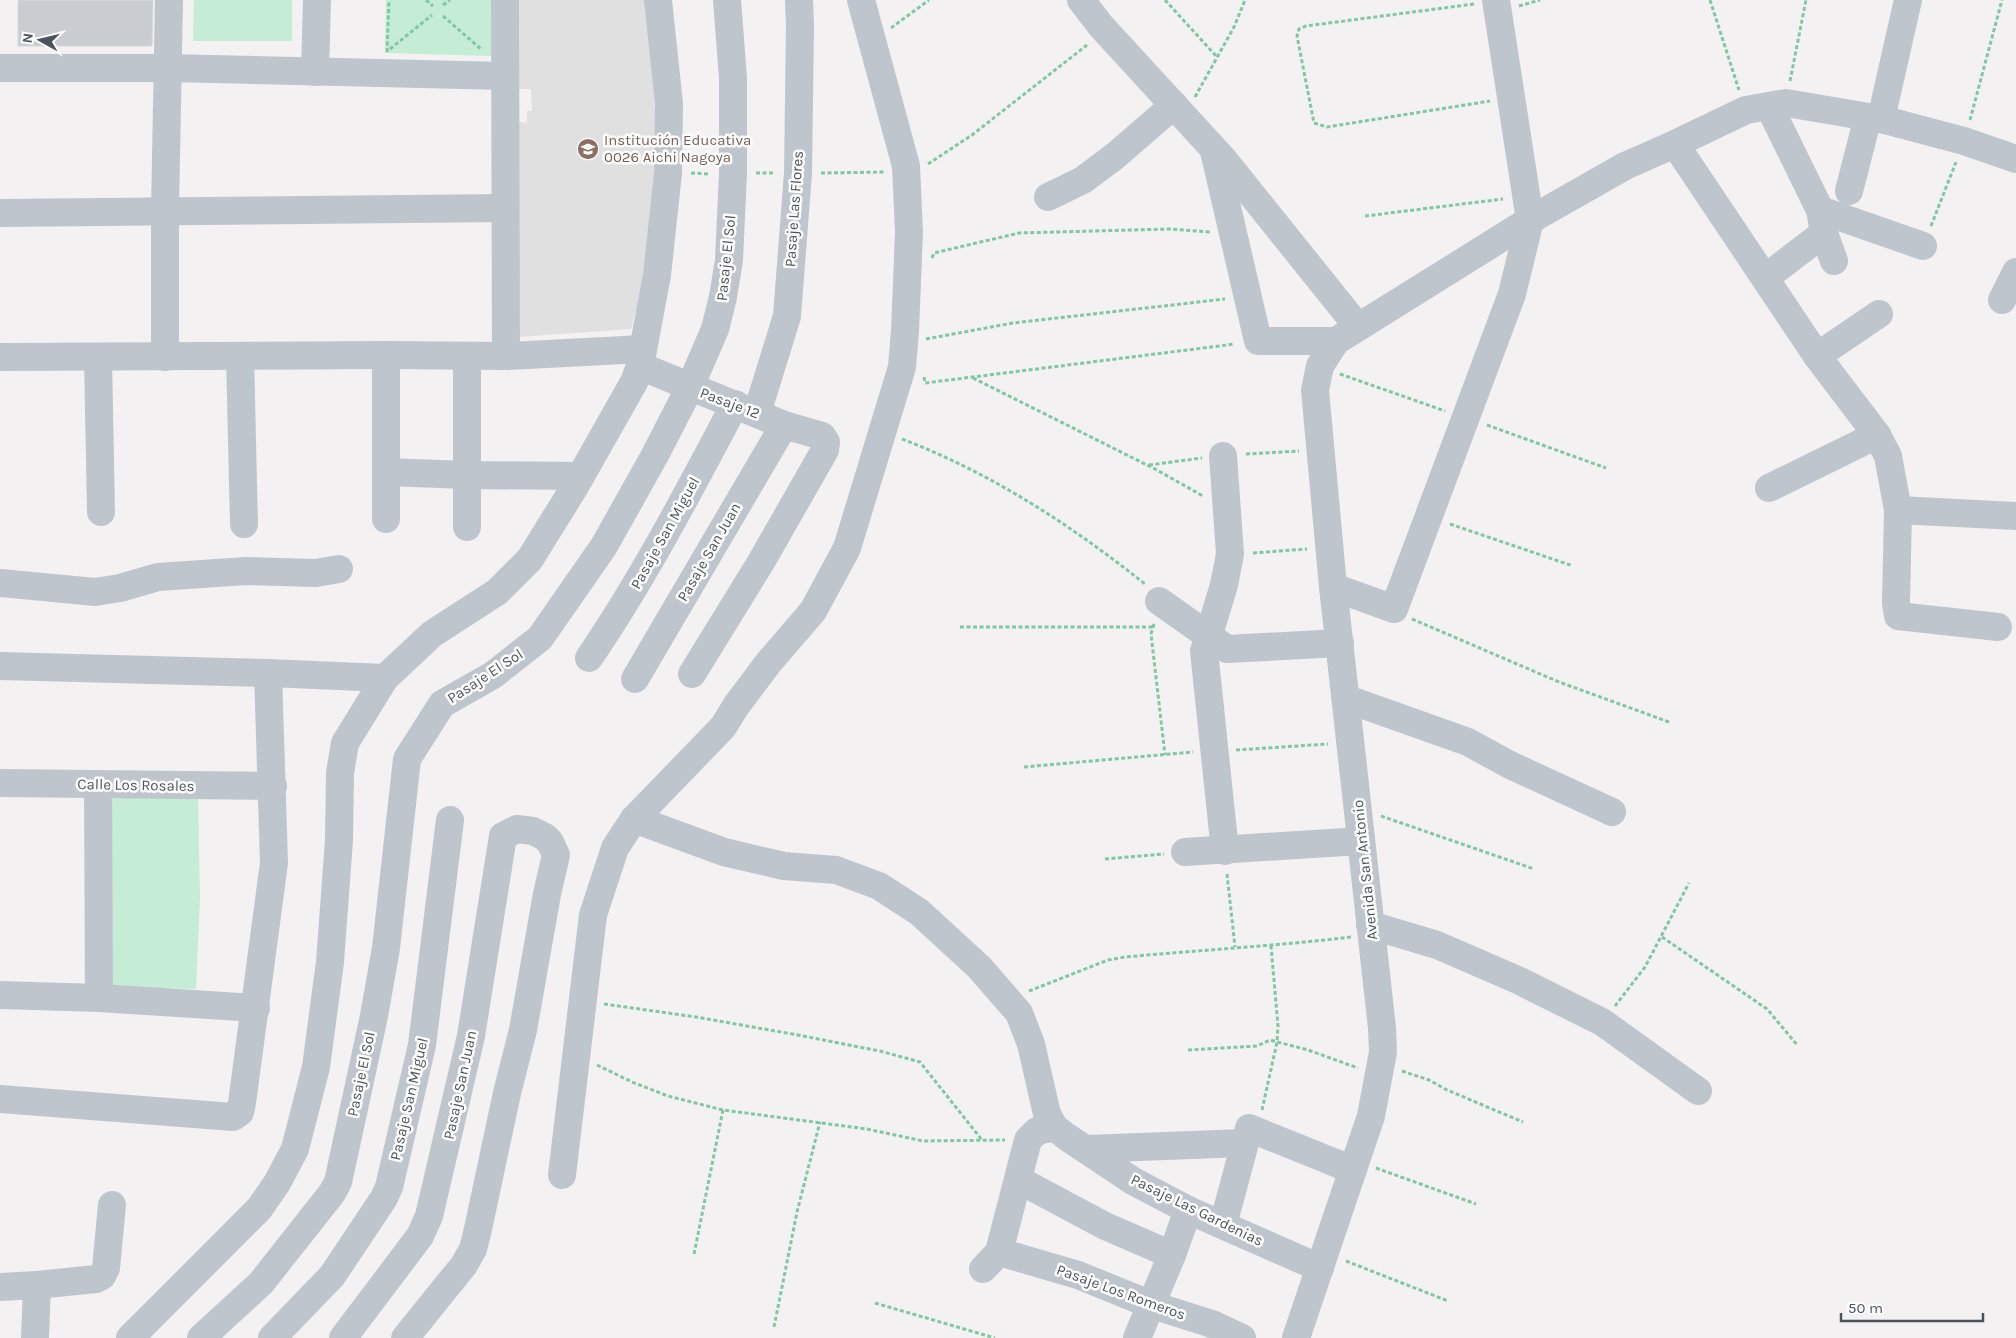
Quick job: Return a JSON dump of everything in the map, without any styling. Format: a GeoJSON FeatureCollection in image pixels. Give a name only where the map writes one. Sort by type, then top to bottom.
{"type":"FeatureCollection","features":[{"type":"Feature","properties":{"kind":"street"},"geometry":{"type":"LineString","coordinates":[[164,357],[164,211],[169,0]]}},
{"type":"Feature","properties":{"kind":"street"},"geometry":{"type":"LineString","coordinates":[[315,72],[317,0]]}},
{"type":"Feature","properties":{"kind":"street"},"geometry":{"type":"LineString","coordinates":[[505,0],[506,356]]}},
{"type":"Feature","properties":{"kind":"street"},"geometry":{"type":"LineString","coordinates":[[130,1338],[258,1209],[277,1182],[295,1149],[316,1066],[330,962],[339,840],[340,773],[346,743],[385,678],[432,634],[497,592],[530,559],[581,476],[634,382],[642,358],[657,275],[668,173],[668,104],[658,0]]}},
{"type":"Feature","properties":{"kind":"street","name":"Pasaje El Sol"},"geometry":{"type":"LineString","coordinates":[[201,1338],[261,1283],[338,1182],[374,1016],[386,948],[407,759],[442,704],[493,675],[540,638],[604,546],[655,455],[690,387],[715,329],[729,260],[733,174],[733,78],[727,0]]}},
{"type":"Feature","properties":{"kind":"street","name":"Pasaje Las Flores"},"geometry":{"type":"LineString","coordinates":[[746,409],[787,316],[798,173],[799,0]]}},
{"type":"Feature","properties":{"kind":"street"},"geometry":{"type":"LineString","coordinates":[[562,1175],[592,915],[615,848],[634,819],[724,727],[736,706],[769,662],[813,611],[847,548],[902,367],[909,232],[906,166],[861,0]]}},
{"type":"Feature","properties":{"kind":"street"},"geometry":{"type":"LineString","coordinates":[[1081,0],[1101,26],[1213,147],[1347,334]]}},
{"type":"Feature","properties":{"kind":"street"},"geometry":{"type":"LineString","coordinates":[[1333,587],[1394,609],[1512,294],[1528,208],[1496,0]]}},
{"type":"Feature","properties":{"kind":"street"},"geometry":{"type":"LineString","coordinates":[[1849,191],[1875,118],[1908,0]]}},
{"type":"Feature","properties":{"kind":"street"},"geometry":{"type":"LineString","coordinates":[[0,68],[168,68],[315,72],[390,59],[505,76]]}},
{"type":"Feature","properties":{"kind":"street"},"geometry":{"type":"LineString","coordinates":[[1767,106],[1822,221],[1834,261]]}},
{"type":"Feature","properties":{"kind":"street"},"geometry":{"type":"LineString","coordinates":[[1213,147],[1258,341],[1347,334],[1528,208],[1767,106],[1875,118],[1964,141],[2016,159]]}},
{"type":"Feature","properties":{"kind":"street"},"geometry":{"type":"LineString","coordinates":[[1048,197],[1083,180],[1179,111]]}},
{"type":"Feature","properties":{"kind":"street"},"geometry":{"type":"LineString","coordinates":[[1675,144],[1817,356],[1877,435],[1888,456],[1898,510],[1896,603],[1898,616],[1998,627]]}},
{"type":"Feature","properties":{"kind":"street"},"geometry":{"type":"LineString","coordinates":[[0,213],[505,208]]}},
{"type":"Feature","properties":{"kind":"street"},"geometry":{"type":"LineString","coordinates":[[1822,221],[1923,246]]}},
{"type":"Feature","properties":{"kind":"street"},"geometry":{"type":"LineString","coordinates":[[1765,278],[1822,221]]}},
{"type":"Feature","properties":{"kind":"street"},"geometry":{"type":"LineString","coordinates":[[2002,300],[2016,272]]}},
{"type":"Feature","properties":{"kind":"street"},"geometry":{"type":"LineString","coordinates":[[1817,356],[1878,314]]}},
{"type":"Feature","properties":{"kind":"street","name":"Avenida San Antonio"},"geometry":{"type":"LineString","coordinates":[[1296,1338],[1371,1116],[1380,1070],[1382,1028],[1352,742],[1333,587],[1315,390],[1320,366],[1347,334]]}},
{"type":"Feature","properties":{"kind":"street"},"geometry":{"type":"LineString","coordinates":[[0,357],[386,354],[642,358]]}},
{"type":"Feature","properties":{"kind":"street"},"geometry":{"type":"LineString","coordinates":[[386,354],[386,519]]}},
{"type":"Feature","properties":{"kind":"street"},"geometry":{"type":"LineString","coordinates":[[240,356],[244,524]]}},
{"type":"Feature","properties":{"kind":"street"},"geometry":{"type":"LineString","coordinates":[[467,356],[467,527]]}},
{"type":"Feature","properties":{"kind":"street"},"geometry":{"type":"LineString","coordinates":[[98,357],[101,512]]}},
{"type":"Feature","properties":{"kind":"street","name":"Pasaje 12"},"geometry":{"type":"LineString","coordinates":[[642,358],[690,387],[784,425],[822,436],[826,442],[825,450],[761,562],[692,674]]}},
{"type":"Feature","properties":{"kind":"street","name":"Pasaje San Miguel"},"geometry":{"type":"LineString","coordinates":[[589,658],[621,611],[746,409]]}},
{"type":"Feature","properties":{"kind":"street","name":"Pasaje San Juan"},"geometry":{"type":"LineString","coordinates":[[635,679],[784,425]]}},
{"type":"Feature","properties":{"kind":"street"},"geometry":{"type":"LineString","coordinates":[[1769,488],[1877,435]]}},
{"type":"Feature","properties":{"kind":"street"},"geometry":{"type":"LineString","coordinates":[[1224,456],[1230,554],[1224,585],[1204,651],[1225,850]]}},
{"type":"Feature","properties":{"kind":"street"},"geometry":{"type":"LineString","coordinates":[[386,472],[581,476]]}},
{"type":"Feature","properties":{"kind":"street"},"geometry":{"type":"LineString","coordinates":[[1898,510],[2016,516]]}},
{"type":"Feature","properties":{"kind":"street"},"geometry":{"type":"LineString","coordinates":[[0,583],[95,592],[120,588],[158,577],[246,571],[316,573],[339,569]]}},
{"type":"Feature","properties":{"kind":"street"},"geometry":{"type":"LineString","coordinates":[[1159,601],[1227,649],[1340,643]]}},
{"type":"Feature","properties":{"kind":"street"},"geometry":{"type":"LineString","coordinates":[[0,666],[385,678]]}},
{"type":"Feature","properties":{"kind":"street"},"geometry":{"type":"LineString","coordinates":[[0,1099],[233,1117],[240,1112],[272,884],[274,840],[273,786],[268,673]]}},
{"type":"Feature","properties":{"kind":"street"},"geometry":{"type":"LineString","coordinates":[[1347,699],[1468,742],[1510,765],[1612,812]]}},
{"type":"Feature","properties":{"kind":"street","name":"Calle Los Rosales"},"geometry":{"type":"LineString","coordinates":[[0,783],[273,786]]}},
{"type":"Feature","properties":{"kind":"street"},"geometry":{"type":"LineString","coordinates":[[98,784],[99,998]]}},
{"type":"Feature","properties":{"kind":"street"},"geometry":{"type":"LineString","coordinates":[[634,819],[724,852],[784,866],[836,870],[879,886],[919,912],[979,967],[1019,1014],[1032,1044],[1047,1114],[1054,1127],[1037,1131],[1028,1140],[1019,1180],[1105,1226],[1172,1255]]}},
{"type":"Feature","properties":{"kind":"street","name":"Pasaje San Miguel"},"geometry":{"type":"LineString","coordinates":[[272,1338],[332,1276],[384,1198],[389,1187],[422,1045],[450,820]]}},
{"type":"Feature","properties":{"kind":"street","name":"Pasaje San Juan"},"geometry":{"type":"LineString","coordinates":[[343,1338],[420,1236],[429,1216],[471,1036],[503,836],[517,829],[533,831],[550,842],[556,855],[547,894],[524,1030],[478,1229],[472,1249],[464,1265],[404,1338]]}},
{"type":"Feature","properties":{"kind":"street"},"geometry":{"type":"LineString","coordinates":[[1185,852],[1361,841]]}},
{"type":"Feature","properties":{"kind":"street"},"geometry":{"type":"LineString","coordinates":[[1371,930],[1437,945],[1520,981],[1602,1022],[1698,1091]]}},
{"type":"Feature","properties":{"kind":"street"},"geometry":{"type":"LineString","coordinates":[[0,995],[99,998],[256,1008]]}},
{"type":"Feature","properties":{"kind":"street","name":"Pasaje Las Gardenias"},"geometry":{"type":"LineString","coordinates":[[1054,1127],[1067,1138],[1087,1149],[1133,1181],[1188,1210],[1223,1225],[1323,1261]]}},
{"type":"Feature","properties":{"kind":"street"},"geometry":{"type":"LineString","coordinates":[[1223,1225],[1251,1133]]}},
{"type":"Feature","properties":{"kind":"street"},"geometry":{"type":"LineString","coordinates":[[1087,1149],[1251,1133],[1355,1165]]}},
{"type":"Feature","properties":{"kind":"street","name":"Pasaje Los Romeros"},"geometry":{"type":"LineString","coordinates":[[1019,1180],[991,1261],[1078,1275],[1152,1305],[1212,1324],[1242,1338]]}},
{"type":"Feature","properties":{"kind":"street"},"geometry":{"type":"LineString","coordinates":[[0,1286],[37,1285],[102,1276],[106,1268],[112,1205]]}},
{"type":"Feature","properties":{"kind":"street"},"geometry":{"type":"LineString","coordinates":[[1137,1338],[1172,1255],[1188,1210]]}},
{"type":"Feature","properties":{"kind":"street"},"geometry":{"type":"LineString","coordinates":[[35,1338],[37,1285]]}},
{"type":"Feature","properties":{"kind":"path"},"geometry":{"type":"LineString","coordinates":[[389,0],[390,59]]}},
{"type":"Feature","properties":{"kind":"path"},"geometry":{"type":"LineString","coordinates":[[426,0],[433,6]]}},
{"type":"Feature","properties":{"kind":"path"},"geometry":{"type":"LineString","coordinates":[[443,6],[450,0]]}},
{"type":"Feature","properties":{"kind":"path"},"geometry":{"type":"LineString","coordinates":[[872,41],[929,0]]}},
{"type":"Feature","properties":{"kind":"path"},"geometry":{"type":"LineString","coordinates":[[1166,0],[1218,57]]}},
{"type":"Feature","properties":{"kind":"path"},"geometry":{"type":"LineString","coordinates":[[1179,111],[1218,57],[1234,27],[1245,0]]}},
{"type":"Feature","properties":{"kind":"path"},"geometry":{"type":"LineString","coordinates":[[1496,0],[1306,26],[1299,29],[1297,36],[1310,109],[1314,123],[1320,125],[1327,126],[1511,98]]}},
{"type":"Feature","properties":{"kind":"path"},"geometry":{"type":"LineString","coordinates":[[1710,0],[1767,106]]}},
{"type":"Feature","properties":{"kind":"path"},"geometry":{"type":"LineString","coordinates":[[1767,106],[1806,0]]}},
{"type":"Feature","properties":{"kind":"path"},"geometry":{"type":"LineString","coordinates":[[1923,246],[1964,141],[2002,0]]}},
{"type":"Feature","properties":{"kind":"path"},"geometry":{"type":"LineString","coordinates":[[390,59],[432,15]]}},
{"type":"Feature","properties":{"kind":"path"},"geometry":{"type":"LineString","coordinates":[[443,16],[486,52],[475,52]]}},
{"type":"Feature","properties":{"kind":"path"},"geometry":{"type":"LineString","coordinates":[[906,178],[972,135],[1085,48],[1101,26]]}},
{"type":"Feature","properties":{"kind":"path"},"geometry":{"type":"LineString","coordinates":[[1365,216],[1528,208]]}},
{"type":"Feature","properties":{"kind":"path"},"geometry":{"type":"LineString","coordinates":[[908,269],[930,262],[934,253],[1019,233],[1169,229],[1233,233]]}},
{"type":"Feature","properties":{"kind":"path"},"geometry":{"type":"LineString","coordinates":[[923,340],[1013,323],[1248,297]]}},
{"type":"Feature","properties":{"kind":"path"},"geometry":{"type":"LineString","coordinates":[[902,367],[922,373],[925,383],[1258,341]]}},
{"type":"Feature","properties":{"kind":"path"},"geometry":{"type":"LineString","coordinates":[[972,377],[1155,469],[1227,510]]}},
{"type":"Feature","properties":{"kind":"path"},"geometry":{"type":"LineString","coordinates":[[883,429],[900,434],[899,438],[938,453],[1042,510],[1102,549],[1156,593],[1159,601],[1151,634],[1165,755]]}},
{"type":"Feature","properties":{"kind":"path"},"geometry":{"type":"LineString","coordinates":[[1428,517],[1574,566]]}},
{"type":"Feature","properties":{"kind":"path"},"geometry":{"type":"LineString","coordinates":[[1230,554],[1330,547]]}},
{"type":"Feature","properties":{"kind":"path"},"geometry":{"type":"LineString","coordinates":[[1394,609],[1405,616],[1559,682],[1669,722]]}},
{"type":"Feature","properties":{"kind":"path"},"geometry":{"type":"LineString","coordinates":[[960,627],[1153,627]]}},
{"type":"Feature","properties":{"kind":"path"},"geometry":{"type":"LineString","coordinates":[[1024,767],[1214,751],[1352,742]]}},
{"type":"Feature","properties":{"kind":"path"},"geometry":{"type":"LineString","coordinates":[[1358,808],[1534,869]]}},
{"type":"Feature","properties":{"kind":"path"},"geometry":{"type":"LineString","coordinates":[[1225,850],[1235,947]]}},
{"type":"Feature","properties":{"kind":"path"},"geometry":{"type":"LineString","coordinates":[[1105,858],[1185,852]]}},
{"type":"Feature","properties":{"kind":"path"},"geometry":{"type":"LineString","coordinates":[[1602,1022],[1645,967],[1689,883]]}},
{"type":"Feature","properties":{"kind":"path"},"geometry":{"type":"LineString","coordinates":[[1007,1000],[1108,960],[1235,947],[1271,946],[1371,930]]}},
{"type":"Feature","properties":{"kind":"path"},"geometry":{"type":"LineString","coordinates":[[1662,937],[1767,1009],[1798,1046]]}},
{"type":"Feature","properties":{"kind":"path"},"geometry":{"type":"LineString","coordinates":[[1251,1133],[1278,1042],[1271,946]]}},
{"type":"Feature","properties":{"kind":"path"},"geometry":{"type":"LineString","coordinates":[[582,1001],[696,1017],[880,1050],[920,1062],[982,1141]]}},
{"type":"Feature","properties":{"kind":"path"},"geometry":{"type":"LineString","coordinates":[[1188,1050],[1258,1046],[1270,1040],[1380,1070],[1429,1080],[1447,1090],[1523,1122]]}},
{"type":"Feature","properties":{"kind":"path"},"geometry":{"type":"LineString","coordinates":[[576,1052],[606,1070],[632,1082],[668,1096],[723,1110],[867,1129],[923,1141],[1028,1140]]}},
{"type":"Feature","properties":{"kind":"path"},"geometry":{"type":"LineString","coordinates":[[694,1254],[723,1110]]}},
{"type":"Feature","properties":{"kind":"path"},"geometry":{"type":"LineString","coordinates":[[774,1327],[797,1212],[820,1122]]}},
{"type":"Feature","properties":{"kind":"path"},"geometry":{"type":"LineString","coordinates":[[1355,1165],[1476,1204]]}},
{"type":"Feature","properties":{"kind":"path"},"geometry":{"type":"LineString","coordinates":[[1323,1261],[1448,1300]]}},
{"type":"Feature","properties":{"kind":"path"},"geometry":{"type":"LineString","coordinates":[[875,1303],[995,1338]]}},
{"type":"Feature","properties":{"kind":"shaded area","name":"Institución Educativa 0026 Aichi Nagoya"},"geometry":{"type":"Polygon","coordinates":[[[518,0],[648,0],[659,175],[651,253],[631,329],[518,337],[518,121],[527,123],[527,111],[532,111],[531,89],[519,89],[518,0]]]}},
{"type":"Feature","properties":{"kind":"green space"},"geometry":{"type":"Polygon","coordinates":[[[194,0],[292,0],[292,41],[193,41],[194,0]]]}},
{"type":"Feature","properties":{"kind":"green space"},"geometry":{"type":"Polygon","coordinates":[[[386,0],[491,0],[491,56],[385,53],[386,0]]]}},
{"type":"Feature","properties":{"kind":"green space"},"geometry":{"type":"Polygon","coordinates":[[[107,797],[198,798],[200,898],[196,989],[110,987],[107,797]]]}},
{"type":"Feature","properties":{"kind":"building"},"geometry":{"type":"Polygon","coordinates":[[[18,0],[153,0],[152,46],[18,46],[18,0]]]}},
{"type":"Feature","properties":{"kind":"place","name":"Institución Educativa 0026 Aichi Nagoya"},"geometry":{"type":"Point","coordinates":[588,149]}}]}
